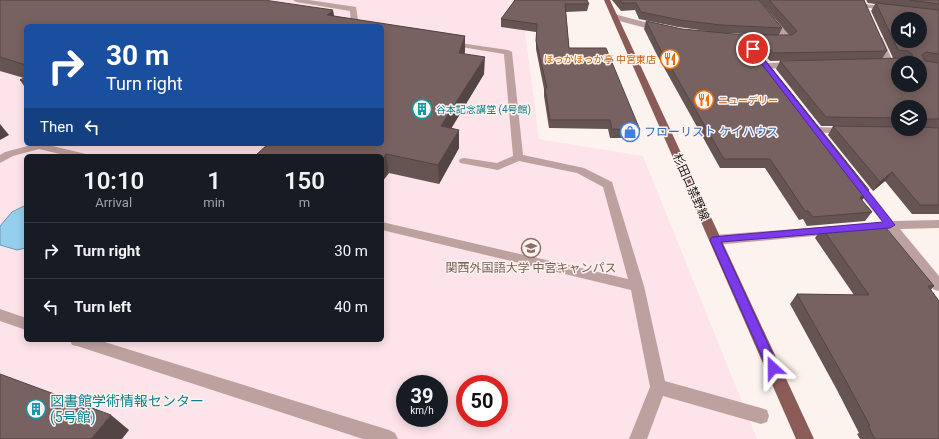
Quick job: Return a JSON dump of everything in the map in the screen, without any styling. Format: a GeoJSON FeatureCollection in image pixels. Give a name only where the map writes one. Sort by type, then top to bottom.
{"type":"FeatureCollection","features":[{"type":"Feature","properties":{"kind":"main road","name":"杉田口禁野線"},"geometry":{"type":"LineString","coordinates":[[607,0],[805,439]]}},
{"type":"Feature","properties":{"kind":"street"},"geometry":{"type":"LineString","coordinates":[[296,0],[353,9],[355,24]]}},
{"type":"Feature","properties":{"kind":"street"},"geometry":{"type":"LineString","coordinates":[[723,38],[746,40],[788,39],[754,0]]}},
{"type":"Feature","properties":{"kind":"street"},"geometry":{"type":"LineString","coordinates":[[865,6],[894,10]]}},
{"type":"Feature","properties":{"kind":"street"},"geometry":{"type":"LineString","coordinates":[[615,17],[669,31]]}},
{"type":"Feature","properties":{"kind":"street"},"geometry":{"type":"LineString","coordinates":[[877,34],[889,62]]}},
{"type":"Feature","properties":{"kind":"street"},"geometry":{"type":"LineString","coordinates":[[746,40],[776,78]]}},
{"type":"Feature","properties":{"kind":"street"},"geometry":{"type":"LineString","coordinates":[[437,41],[508,52],[518,158]]}},
{"type":"Feature","properties":{"kind":"street"},"geometry":{"type":"LineString","coordinates":[[767,66],[805,65]]}},
{"type":"Feature","properties":{"kind":"street"},"geometry":{"type":"LineString","coordinates":[[825,142],[814,127],[854,131]]}},
{"type":"Feature","properties":{"kind":"street"},"geometry":{"type":"LineString","coordinates":[[0,160],[9,154],[39,146],[73,154]]}},
{"type":"Feature","properties":{"kind":"street"},"geometry":{"type":"LineString","coordinates":[[464,161],[498,167],[518,158],[580,170],[608,185],[637,286],[658,387],[638,439]]}},
{"type":"Feature","properties":{"kind":"street"},"geometry":{"type":"LineString","coordinates":[[849,172],[939,286]]}},
{"type":"Feature","properties":{"kind":"street"},"geometry":{"type":"LineString","coordinates":[[875,226],[939,224]]}},
{"type":"Feature","properties":{"kind":"street"},"geometry":{"type":"LineString","coordinates":[[384,226],[637,286]]}},
{"type":"Feature","properties":{"kind":"street"},"geometry":{"type":"LineString","coordinates":[[715,240],[843,229]]}},
{"type":"Feature","properties":{"kind":"street"},"geometry":{"type":"LineString","coordinates":[[0,315],[24,323]]}},
{"type":"Feature","properties":{"kind":"street"},"geometry":{"type":"LineString","coordinates":[[84,342],[389,439]]}},
{"type":"Feature","properties":{"kind":"street"},"geometry":{"type":"LineString","coordinates":[[658,387],[761,416]]}},
{"type":"Feature","properties":{"kind":"shaded area","name":"関西外国語大学 中宮キャンパス"},"geometry":{"type":"Polygon","coordinates":[[[0,0],[509,0],[507,4],[538,8],[524,25],[539,139],[643,156],[757,439],[0,439],[0,0]]]}},
{"type":"Feature","properties":{"kind":"water"},"geometry":{"type":"Polygon","coordinates":[[[24,206],[24,248],[17,250],[0,245],[0,226],[12,212],[24,206]]]}},
{"type":"Feature","properties":{"kind":"building"},"geometry":{"type":"Polygon","coordinates":[[[0,0],[264,0],[333,10],[327,15],[465,36],[459,53],[485,57],[441,126],[459,130],[438,165],[386,154],[384,157],[384,154],[257,154],[266,146],[384,146],[384,24],[24,24],[24,64],[0,57],[0,0]]]}},
{"type":"Feature","properties":{"kind":"building"},"geometry":{"type":"Polygon","coordinates":[[[515,0],[587,0],[589,4],[565,4],[569,48],[606,48],[640,130],[612,129],[610,120],[550,120],[545,88],[547,88],[536,41],[537,24],[501,19],[515,0]]]}},
{"type":"Feature","properties":{"kind":"building"},"geometry":{"type":"Polygon","coordinates":[[[620,0],[759,0],[782,28],[721,25],[680,20],[641,12],[636,3],[622,3],[620,0]]]}},
{"type":"Feature","properties":{"kind":"building"},"geometry":{"type":"Polygon","coordinates":[[[769,0],[864,0],[887,51],[773,53],[757,35],[792,35],[797,31],[769,0]]]}},
{"type":"Feature","properties":{"kind":"building"},"geometry":{"type":"Polygon","coordinates":[[[909,0],[939,0],[939,4],[909,0]]]}},
{"type":"Feature","properties":{"kind":"building"},"geometry":{"type":"Polygon","coordinates":[[[876,3],[939,10],[939,54],[926,52],[922,56],[911,56],[913,55],[908,51],[898,50],[897,48],[927,48],[927,12],[891,12],[891,35],[876,3]]]}},
{"type":"Feature","properties":{"kind":"building"},"geometry":{"type":"Polygon","coordinates":[[[646,21],[682,29],[745,35],[869,190],[860,198],[872,212],[813,217],[808,211],[805,211],[770,159],[724,159],[659,47],[646,21]]]}},
{"type":"Feature","properties":{"kind":"building"},"geometry":{"type":"Polygon","coordinates":[[[891,58],[891,92],[927,92],[927,61],[939,63],[939,119],[927,119],[927,100],[891,100],[891,118],[826,117],[780,61],[891,58]]]}},
{"type":"Feature","properties":{"kind":"building"},"geometry":{"type":"Polygon","coordinates":[[[833,126],[891,127],[891,136],[927,136],[927,127],[939,128],[939,205],[920,205],[892,172],[880,182],[833,126]]]}},
{"type":"Feature","properties":{"kind":"building"},"geometry":{"type":"Polygon","coordinates":[[[882,223],[934,286],[928,286],[939,301],[939,439],[875,439],[868,426],[870,426],[846,381],[797,294],[869,295],[822,228],[882,223]]]}},
{"type":"Feature","properties":{"kind":"building","name":"図書館学術情報センター (5号館)"},"geometry":{"type":"Polygon","coordinates":[[[0,374],[111,415],[91,439],[0,439],[0,374]]]}},
{"type":"Feature","properties":{"kind":"place","name":"ほっかほっか亭 中宮東店"},"geometry":{"type":"Point","coordinates":[670,59]}},
{"type":"Feature","properties":{"kind":"place","name":"ニューデリー"},"geometry":{"type":"Point","coordinates":[704,100]}},
{"type":"Feature","properties":{"kind":"place","name":"谷本記念講堂 (4号館)"},"geometry":{"type":"Point","coordinates":[422,109]}},
{"type":"Feature","properties":{"kind":"place","name":"フローリスト ケイハウス"},"geometry":{"type":"Point","coordinates":[630,132]}},
{"type":"Feature","properties":{"kind":"place","name":"関西外国語大学 中宮キャンパス"},"geometry":{"type":"Point","coordinates":[531,248]}},
{"type":"Feature","properties":{"kind":"place","name":"図書館学術情報センター (5号館)"},"geometry":{"type":"Point","coordinates":[36,409]}},
{"type":"Feature","properties":{"kind":"route"},"geometry":{"type":"LineString","coordinates":[[753,49],[890,225],[715,240],[773,368]]}}]}
